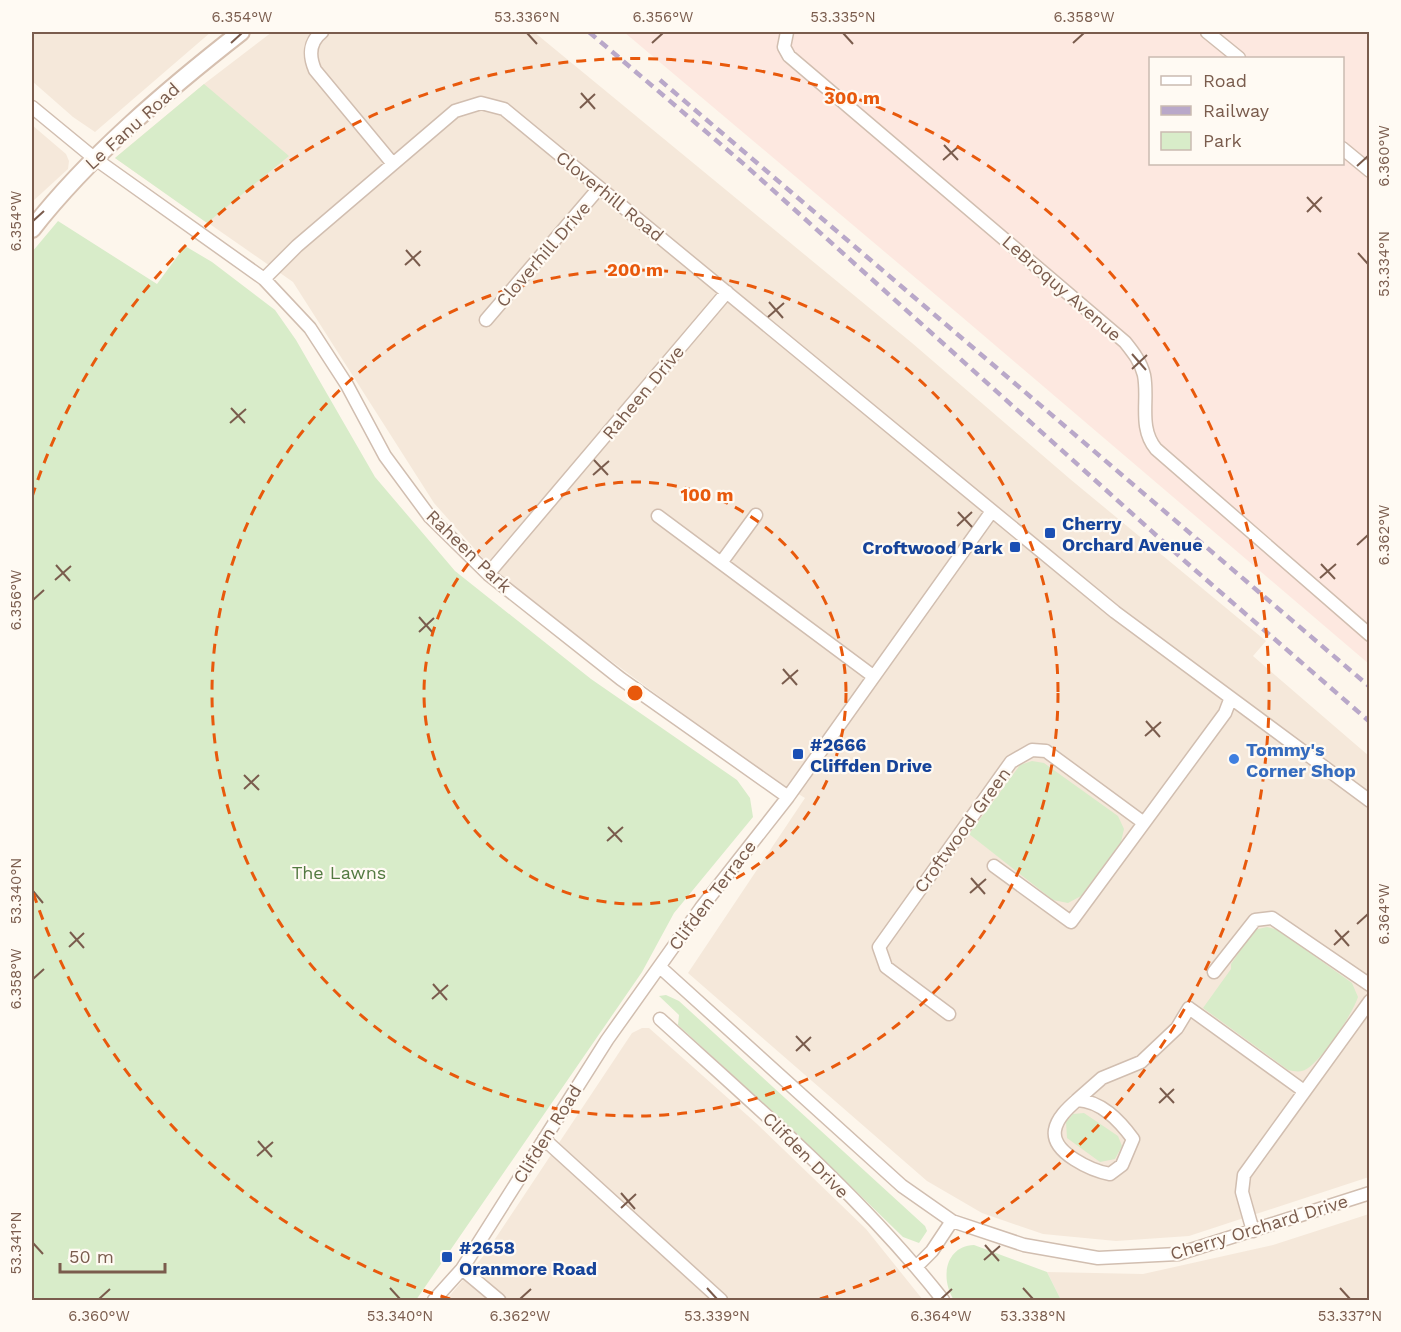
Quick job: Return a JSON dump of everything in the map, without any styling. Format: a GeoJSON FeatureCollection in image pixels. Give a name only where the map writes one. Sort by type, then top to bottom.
{"type":"FeatureCollection","features":[{"type":"Feature","properties":{"kind":"street","name":"Le Fanu Road"},"geometry":{"type":"LineString","coordinates":[[32,229],[56,198],[94,158],[241,32]]}},
{"type":"Feature","properties":{"kind":"street"},"geometry":{"type":"LineString","coordinates":[[322,32],[311,47],[310,58],[315,70],[393,164]]}},
{"type":"Feature","properties":{"kind":"street"},"geometry":{"type":"LineString","coordinates":[[1207,32],[1238,57]]}},
{"type":"Feature","properties":{"kind":"street","name":"LeBroquy Avenue"},"geometry":{"type":"LineString","coordinates":[[785,36],[789,56],[1125,342],[1138,359],[1144,375],[1144,418],[1156,449],[1370,635]]}},
{"type":"Feature","properties":{"kind":"street","name":"Cloverhill Road"},"geometry":{"type":"LineString","coordinates":[[264,279],[455,111],[481,103],[504,109],[1035,547],[1230,700]]}},
{"type":"Feature","properties":{"kind":"street","name":"Raheen Park"},"geometry":{"type":"LineString","coordinates":[[32,106],[94,158],[264,279],[310,328],[385,456],[430,517],[488,574],[621,679],[788,797]]}},
{"type":"Feature","properties":{"kind":"street"},"geometry":{"type":"LineString","coordinates":[[1344,150],[1370,171]]}},
{"type":"Feature","properties":{"kind":"street","name":"Cloverhill Drive"},"geometry":{"type":"LineString","coordinates":[[486,320],[599,188]]}},
{"type":"Feature","properties":{"kind":"street","name":"Raheen Drive"},"geometry":{"type":"LineString","coordinates":[[488,574],[727,292]]}},
{"type":"Feature","properties":{"kind":"street"},"geometry":{"type":"LineString","coordinates":[[788,797],[992,511]]}},
{"type":"Feature","properties":{"kind":"street"},"geometry":{"type":"LineString","coordinates":[[721,563],[756,515]]}},
{"type":"Feature","properties":{"kind":"street"},"geometry":{"type":"LineString","coordinates":[[658,516],[873,676]]}},
{"type":"Feature","properties":{"kind":"street"},"geometry":{"type":"LineString","coordinates":[[994,866],[1071,922],[1224,713],[1230,700],[1370,801]]}},
{"type":"Feature","properties":{"kind":"street","name":"Croftwood Green"},"geometry":{"type":"LineString","coordinates":[[949,1014],[886,967],[879,947],[1011,762],[1032,750],[1046,751],[1144,823]]}},
{"type":"Feature","properties":{"kind":"street","name":"Clifden Terrace"},"geometry":{"type":"LineString","coordinates":[[776,1072],[661,968],[668,953],[701,908],[788,797]]}},
{"type":"Feature","properties":{"kind":"street"},"geometry":{"type":"LineString","coordinates":[[1214,972],[1255,920],[1272,918],[1370,985]]}},
{"type":"Feature","properties":{"kind":"street","name":"Clifden Road"},"geometry":{"type":"LineString","coordinates":[[434,1300],[462,1269],[607,1040],[661,968]]}},
{"type":"Feature","properties":{"kind":"street"},"geometry":{"type":"LineString","coordinates":[[1252,1231],[1242,1192],[1244,1175],[1370,1001]]}},
{"type":"Feature","properties":{"kind":"street"},"geometry":{"type":"LineString","coordinates":[[1077,1100],[1090,1100],[1105,1110],[1122,1124],[1133,1139],[1122,1165],[1110,1174],[1084,1166],[1068,1155],[1056,1140],[1054,1131],[1060,1118],[1077,1100],[1102,1078],[1141,1062],[1177,1028],[1189,1008],[1304,1091]]}},
{"type":"Feature","properties":{"kind":"street","name":"Clifden Drive"},"geometry":{"type":"LineString","coordinates":[[660,1019],[794,1142],[916,1267],[943,1300]]}},
{"type":"Feature","properties":{"kind":"street","name":"Cherry Orchard Drive"},"geometry":{"type":"LineString","coordinates":[[776,1072],[902,1186],[952,1221],[1024,1245],[1098,1258],[1178,1254],[1370,1193]]}},
{"type":"Feature","properties":{"kind":"street"},"geometry":{"type":"LineString","coordinates":[[544,1139],[721,1300]]}},
{"type":"Feature","properties":{"kind":"street"},"geometry":{"type":"LineString","coordinates":[[916,1267],[932,1251],[952,1221]]}},
{"type":"Feature","properties":{"kind":"street"},"geometry":{"type":"LineString","coordinates":[[462,1269],[499,1300]]}},
{"type":"Feature","properties":{"kind":"shaded area"},"geometry":{"type":"Polygon","coordinates":[[[32,32],[211,32],[95,132],[73,117],[32,81],[32,32]]]}},
{"type":"Feature","properties":{"kind":"shaded area"},"geometry":{"type":"Polygon","coordinates":[[[272,32],[534,32],[912,343],[1070,479],[1266,641],[1253,656],[1369,756],[1369,1177],[1189,1236],[1116,1241],[1043,1234],[982,1213],[927,1181],[688,973],[805,798],[762,772],[504,582],[434,503],[293,282],[115,158],[204,84],[272,32]]]}},
{"type":"Feature","properties":{"kind":"shaded area"},"geometry":{"type":"Polygon","coordinates":[[[624,32],[1369,32],[1369,664],[962,317],[624,32]]]}},
{"type":"Feature","properties":{"kind":"shaded area"},"geometry":{"type":"Polygon","coordinates":[[[32,125],[66,154],[69,161],[68,169],[32,202],[32,125]]]}},
{"type":"Feature","properties":{"kind":"shaded area"},"geometry":{"type":"Polygon","coordinates":[[[642,1028],[649,1028],[756,1123],[866,1229],[923,1300],[446,1300],[485,1254],[632,1033],[642,1028]]]}},
{"type":"Feature","properties":{"kind":"shaded area"},"geometry":{"type":"Polygon","coordinates":[[[1369,1214],[1369,1300],[1061,1300],[1047,1272],[1143,1274],[1273,1245],[1369,1214]]]}},
{"type":"Feature","properties":{"kind":"green space"},"geometry":{"type":"Polygon","coordinates":[[[204,84],[289,156],[207,223],[115,158],[204,84]]]}},
{"type":"Feature","properties":{"kind":"green space","name":"The Lawns"},"geometry":{"type":"Polygon","coordinates":[[[58,221],[157,284],[185,246],[212,262],[275,310],[296,340],[375,477],[455,571],[591,679],[737,780],[750,798],[753,817],[674,913],[642,972],[416,1300],[32,1300],[32,252],[58,221]]]}},
{"type":"Feature","properties":{"kind":"green space"},"geometry":{"type":"Polygon","coordinates":[[[1032,761],[1044,763],[1118,816],[1124,829],[1121,842],[1081,896],[1068,903],[1053,900],[969,834],[1020,765],[1032,761]]]}},
{"type":"Feature","properties":{"kind":"green space"},"geometry":{"type":"Polygon","coordinates":[[[1267,927],[1278,930],[1352,983],[1358,997],[1350,1015],[1326,1050],[1302,1071],[1288,1070],[1203,1008],[1231,969],[1231,964],[1254,930],[1267,927]]]}},
{"type":"Feature","properties":{"kind":"green space"},"geometry":{"type":"Polygon","coordinates":[[[666,995],[679,1001],[925,1226],[927,1231],[919,1243],[903,1237],[792,1129],[678,1025],[679,1015],[659,996],[666,995]]]}},
{"type":"Feature","properties":{"kind":"green space"},"geometry":{"type":"Polygon","coordinates":[[[1084,1113],[1118,1136],[1122,1146],[1115,1159],[1100,1162],[1067,1138],[1066,1122],[1073,1114],[1084,1113]]]}},
{"type":"Feature","properties":{"kind":"green space"},"geometry":{"type":"Polygon","coordinates":[[[974,1245],[1047,1272],[1061,1300],[954,1300],[947,1283],[948,1265],[951,1257],[957,1251],[974,1245]]]}},
{"type":"Feature","properties":{"kind":"railway"},"geometry":{"type":"LineString","coordinates":[[589,32],[745,165],[1187,563],[1370,722]]}},
{"type":"Feature","properties":{"kind":"railway"},"geometry":{"type":"LineString","coordinates":[[660,80],[1370,687]]}},
{"type":"Feature","properties":{"kind":"place","name":"Cherry Orchard Avenue"},"geometry":{"type":"Point","coordinates":[1050,533]}},
{"type":"Feature","properties":{"kind":"place","name":"Croftwood Park"},"geometry":{"type":"Point","coordinates":[1015,547]}},
{"type":"Feature","properties":{"kind":"place","name":"#2666 Cliffden Drive"},"geometry":{"type":"Point","coordinates":[798,754]}},
{"type":"Feature","properties":{"kind":"place","name":"Tommy's Corner Shop"},"geometry":{"type":"Point","coordinates":[1234,759]}},
{"type":"Feature","properties":{"kind":"place","name":"#2658 Oranmore Road"},"geometry":{"type":"Point","coordinates":[447,1257]}}]}
